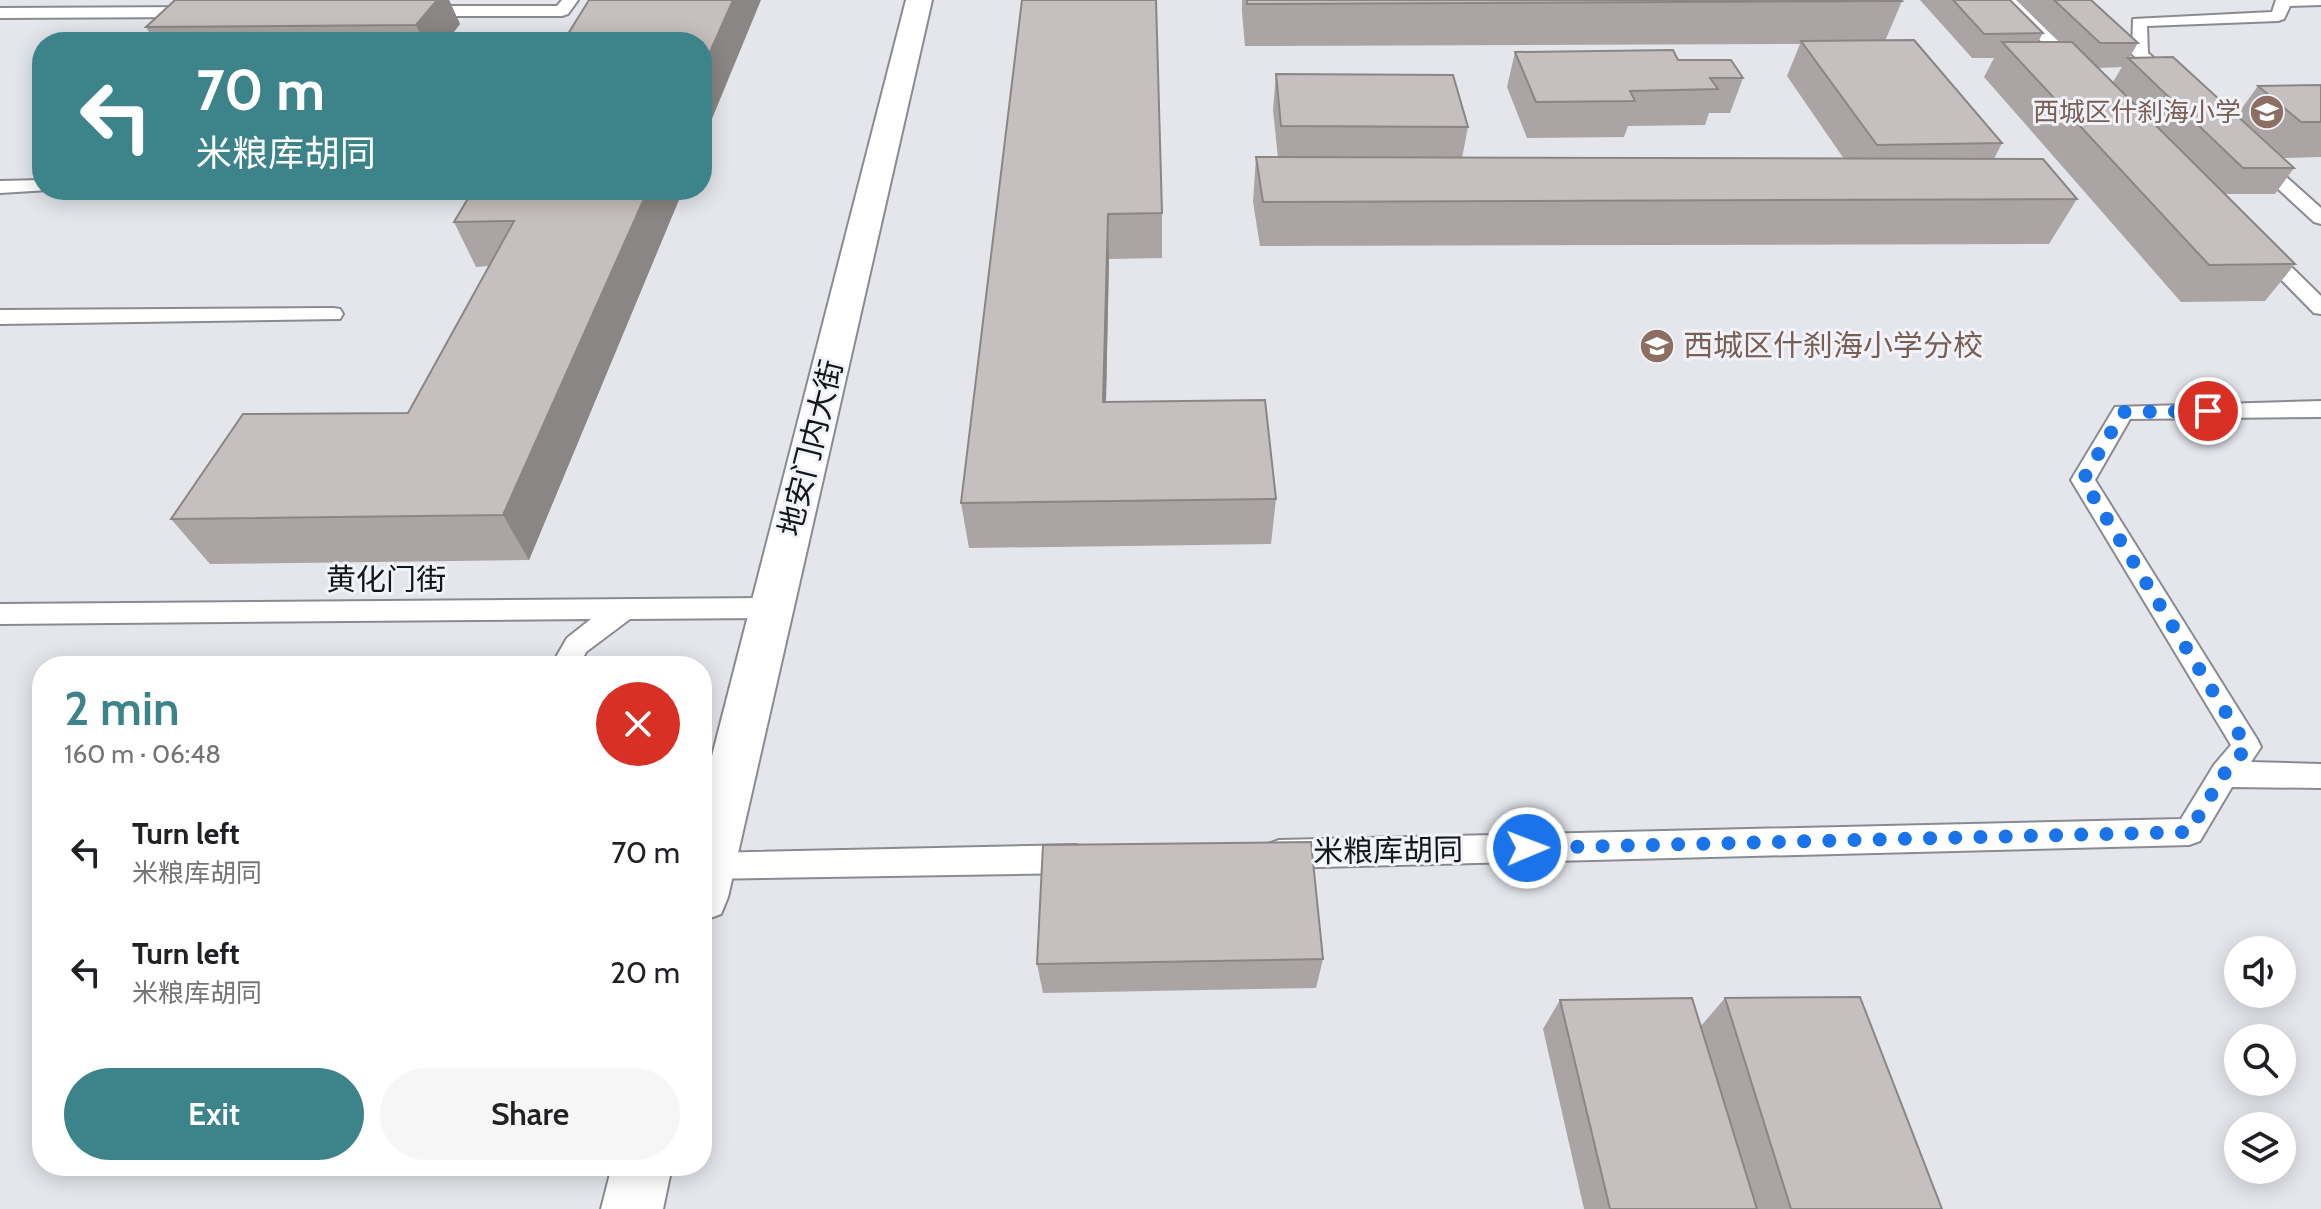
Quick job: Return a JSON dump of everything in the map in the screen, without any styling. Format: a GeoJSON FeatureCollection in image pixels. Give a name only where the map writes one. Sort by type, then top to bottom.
{"type":"FeatureCollection","features":[{"type":"Feature","properties":{"kind":"main road","name":"地安门内大街"},"geometry":{"type":"LineString","coordinates":[[712,854],[919,0]]}},
{"type":"Feature","properties":{"kind":"main road"},"geometry":{"type":"LineString","coordinates":[[632,1209],[640,1176]]}},
{"type":"Feature","properties":{"kind":"lane"},"geometry":{"type":"LineString","coordinates":[[405,11],[562,11],[570,0]]}},
{"type":"Feature","properties":{"kind":"lane"},"geometry":{"type":"LineString","coordinates":[[2009,0],[2087,77]]}},
{"type":"Feature","properties":{"kind":"lane"},"geometry":{"type":"LineString","coordinates":[[2185,95],[2140,54],[2139,22],[2278,16],[2285,0],[2321,0]]}},
{"type":"Feature","properties":{"kind":"lane"},"geometry":{"type":"LineString","coordinates":[[0,13],[218,12]]}},
{"type":"Feature","properties":{"kind":"lane"},"geometry":{"type":"LineString","coordinates":[[2242,146],[2321,218]]}},
{"type":"Feature","properties":{"kind":"lane"},"geometry":{"type":"LineString","coordinates":[[0,187],[32,186]]}},
{"type":"Feature","properties":{"kind":"lane"},"geometry":{"type":"LineString","coordinates":[[2243,231],[2321,308]]}},
{"type":"Feature","properties":{"kind":"lane"},"geometry":{"type":"LineString","coordinates":[[0,317],[333,314]]}},
{"type":"Feature","properties":{"kind":"lane","name":"米粮库胡同"},"geometry":{"type":"LineString","coordinates":[[1250,854],[2189,832],[2224,774],[2247,747],[2083,480],[2123,412],[2321,409]]}},
{"type":"Feature","properties":{"kind":"lane","name":"黄化门街"},"geometry":{"type":"LineString","coordinates":[[0,614],[773,608]]}},
{"type":"Feature","properties":{"kind":"lane"},"geometry":{"type":"LineString","coordinates":[[570,656],[576,645],[623,610]]}},
{"type":"Feature","properties":{"kind":"lane"},"geometry":{"type":"LineString","coordinates":[[2224,774],[2321,776]]}},
{"type":"Feature","properties":{"kind":"lane"},"geometry":{"type":"LineString","coordinates":[[712,882],[1106,858]]}},
{"type":"Feature","properties":{"kind":"building"},"geometry":{"type":"Polygon","coordinates":[[[175,0],[437,0],[416,25],[146,27],[175,0]]]}},
{"type":"Feature","properties":{"kind":"building"},"geometry":{"type":"Polygon","coordinates":[[[589,0],[733,0],[712,47],[712,32],[569,32],[589,0]]]}},
{"type":"Feature","properties":{"kind":"building"},"geometry":{"type":"Polygon","coordinates":[[[1022,0],[1156,0],[1162,213],[1108,214],[1103,402],[1265,400],[1276,499],[961,503],[1022,0]]]}},
{"type":"Feature","properties":{"kind":"building"},"geometry":{"type":"Polygon","coordinates":[[[1247,0],[1901,0],[1902,1],[1247,4],[1247,0]]]}},
{"type":"Feature","properties":{"kind":"building"},"geometry":{"type":"Polygon","coordinates":[[[1953,0],[2010,0],[2043,33],[1984,34],[1953,0]]]}},
{"type":"Feature","properties":{"kind":"building"},"geometry":{"type":"Polygon","coordinates":[[[2054,0],[2091,0],[2138,43],[2100,43],[2054,0]]]}},
{"type":"Feature","properties":{"kind":"building"},"geometry":{"type":"Polygon","coordinates":[[[1914,40],[2002,143],[1877,145],[1801,41],[1914,40]]]}},
{"type":"Feature","properties":{"kind":"building"},"geometry":{"type":"Polygon","coordinates":[[[2002,42],[2072,42],[2295,264],[2209,265],[2002,42]]]}},
{"type":"Feature","properties":{"kind":"building"},"geometry":{"type":"Polygon","coordinates":[[[1673,50],[1678,60],[1731,60],[1743,78],[1710,78],[1718,89],[1630,91],[1635,101],[1536,102],[1515,52],[1673,50]]]}},
{"type":"Feature","properties":{"kind":"building"},"geometry":{"type":"Polygon","coordinates":[[[2173,57],[2294,168],[2243,168],[2128,58],[2173,57]]]}},
{"type":"Feature","properties":{"kind":"building"},"geometry":{"type":"Polygon","coordinates":[[[1276,74],[1453,75],[1468,127],[1281,126],[1276,74]]]}},
{"type":"Feature","properties":{"kind":"building"},"geometry":{"type":"Polygon","coordinates":[[[2321,85],[2321,122],[2301,122],[2258,86],[2321,85]]]}},
{"type":"Feature","properties":{"kind":"building"},"geometry":{"type":"Polygon","coordinates":[[[1256,157],[2043,159],[2077,199],[1263,202],[1256,157]]]}},
{"type":"Feature","properties":{"kind":"building"},"geometry":{"type":"Polygon","coordinates":[[[467,200],[644,200],[503,515],[171,519],[243,414],[408,413],[514,221],[454,222],[467,200]]]}},
{"type":"Feature","properties":{"kind":"building"},"geometry":{"type":"Polygon","coordinates":[[[1311,842],[1323,959],[1037,964],[1043,845],[1311,842]]]}},
{"type":"Feature","properties":{"kind":"building"},"geometry":{"type":"Polygon","coordinates":[[[1860,997],[1942,1209],[1791,1209],[1725,998],[1860,997]]]}},
{"type":"Feature","properties":{"kind":"building"},"geometry":{"type":"Polygon","coordinates":[[[1692,998],[1757,1209],[1610,1209],[1560,1000],[1692,998]]]}},
{"type":"Feature","properties":{"kind":"place","name":"西城区什刹海小学"},"geometry":{"type":"Point","coordinates":[2267,112]}},
{"type":"Feature","properties":{"kind":"place","name":"西城区什刹海小学分校"},"geometry":{"type":"Point","coordinates":[1657,346]}},
{"type":"Feature","properties":{"kind":"route"},"geometry":{"type":"LineString","coordinates":[[1527,848],[2189,832],[2224,774],[2247,747],[2083,480],[2123,412],[2208,411]]}}]}
